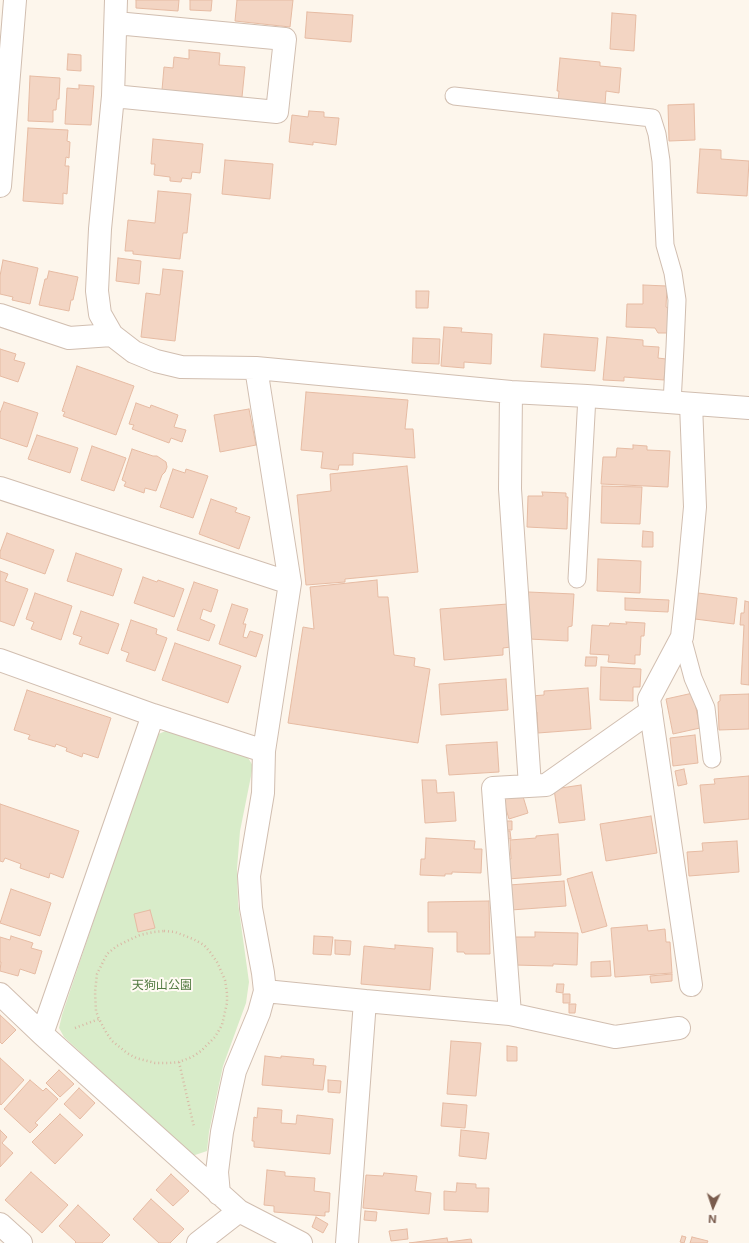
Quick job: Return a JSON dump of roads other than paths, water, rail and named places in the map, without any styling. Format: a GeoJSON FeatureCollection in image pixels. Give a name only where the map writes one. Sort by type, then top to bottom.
{"type":"FeatureCollection","features":[{"type":"Feature","properties":{"kind":"street"},"geometry":{"type":"LineString","coordinates":[[0,186],[15,0]]}},
{"type":"Feature","properties":{"kind":"street"},"geometry":{"type":"LineString","coordinates":[[116,0],[113,96],[100,229],[97,291],[100,314],[112,335],[134,352],[156,361],[181,367],[256,368],[511,392],[749,408]]}},
{"type":"Feature","properties":{"kind":"street"},"geometry":{"type":"LineString","coordinates":[[113,96],[277,112],[285,39],[116,23]]}},
{"type":"Feature","properties":{"kind":"street"},"geometry":{"type":"LineString","coordinates":[[0,315],[68,338],[112,335]]}},
{"type":"Feature","properties":{"kind":"street"},"geometry":{"type":"LineString","coordinates":[[219,1194],[217,1172],[222,1132],[235,1071],[259,1013],[265,991],[251,908],[249,876],[263,793],[264,751],[290,583],[256,368]]}},
{"type":"Feature","properties":{"kind":"street"},"geometry":{"type":"LineString","coordinates":[[511,392],[510,489],[530,786]]}},
{"type":"Feature","properties":{"kind":"street"},"geometry":{"type":"LineString","coordinates":[[681,404],[695,507],[682,637],[649,699],[691,985]]}},
{"type":"Feature","properties":{"kind":"street"},"geometry":{"type":"LineString","coordinates":[[0,488],[290,583]]}},
{"type":"Feature","properties":{"kind":"street"},"geometry":{"type":"LineString","coordinates":[[1,665],[264,751]]}},
{"type":"Feature","properties":{"kind":"street"},"geometry":{"type":"LineString","coordinates":[[510,1014],[493,788],[546,785],[651,711]]}},
{"type":"Feature","properties":{"kind":"street"},"geometry":{"type":"LineString","coordinates":[[42,1034],[153,715]]}},
{"type":"Feature","properties":{"kind":"street"},"geometry":{"type":"LineString","coordinates":[[265,991],[510,1014],[615,1037],[679,1028]]}},
{"type":"Feature","properties":{"kind":"street"},"geometry":{"type":"LineString","coordinates":[[0,994],[42,1034],[239,1211],[301,1243]]}},
{"type":"Feature","properties":{"kind":"street"},"geometry":{"type":"LineString","coordinates":[[347,1243],[366,1001]]}},
{"type":"Feature","properties":{"kind":"street"},"geometry":{"type":"LineString","coordinates":[[198,1243],[239,1211]]}},
{"type":"Feature","properties":{"kind":"street"},"geometry":{"type":"LineString","coordinates":[[0,1224],[21,1243]]}},
{"type":"Feature","properties":{"kind":"lane"},"geometry":{"type":"LineString","coordinates":[[454,96],[652,118],[657,134],[661,161],[665,245],[673,273],[677,300],[675,347],[681,404]]}},
{"type":"Feature","properties":{"kind":"lane"},"geometry":{"type":"LineString","coordinates":[[576,579],[586,396]]}},
{"type":"Feature","properties":{"kind":"lane"},"geometry":{"type":"LineString","coordinates":[[682,637],[693,678],[706,708],[712,759]]}},
{"type":"Feature","properties":{"kind":"park label","name":"天狗山公園"},"geometry":{"type":"Point","coordinates":[162,985]}}]}
